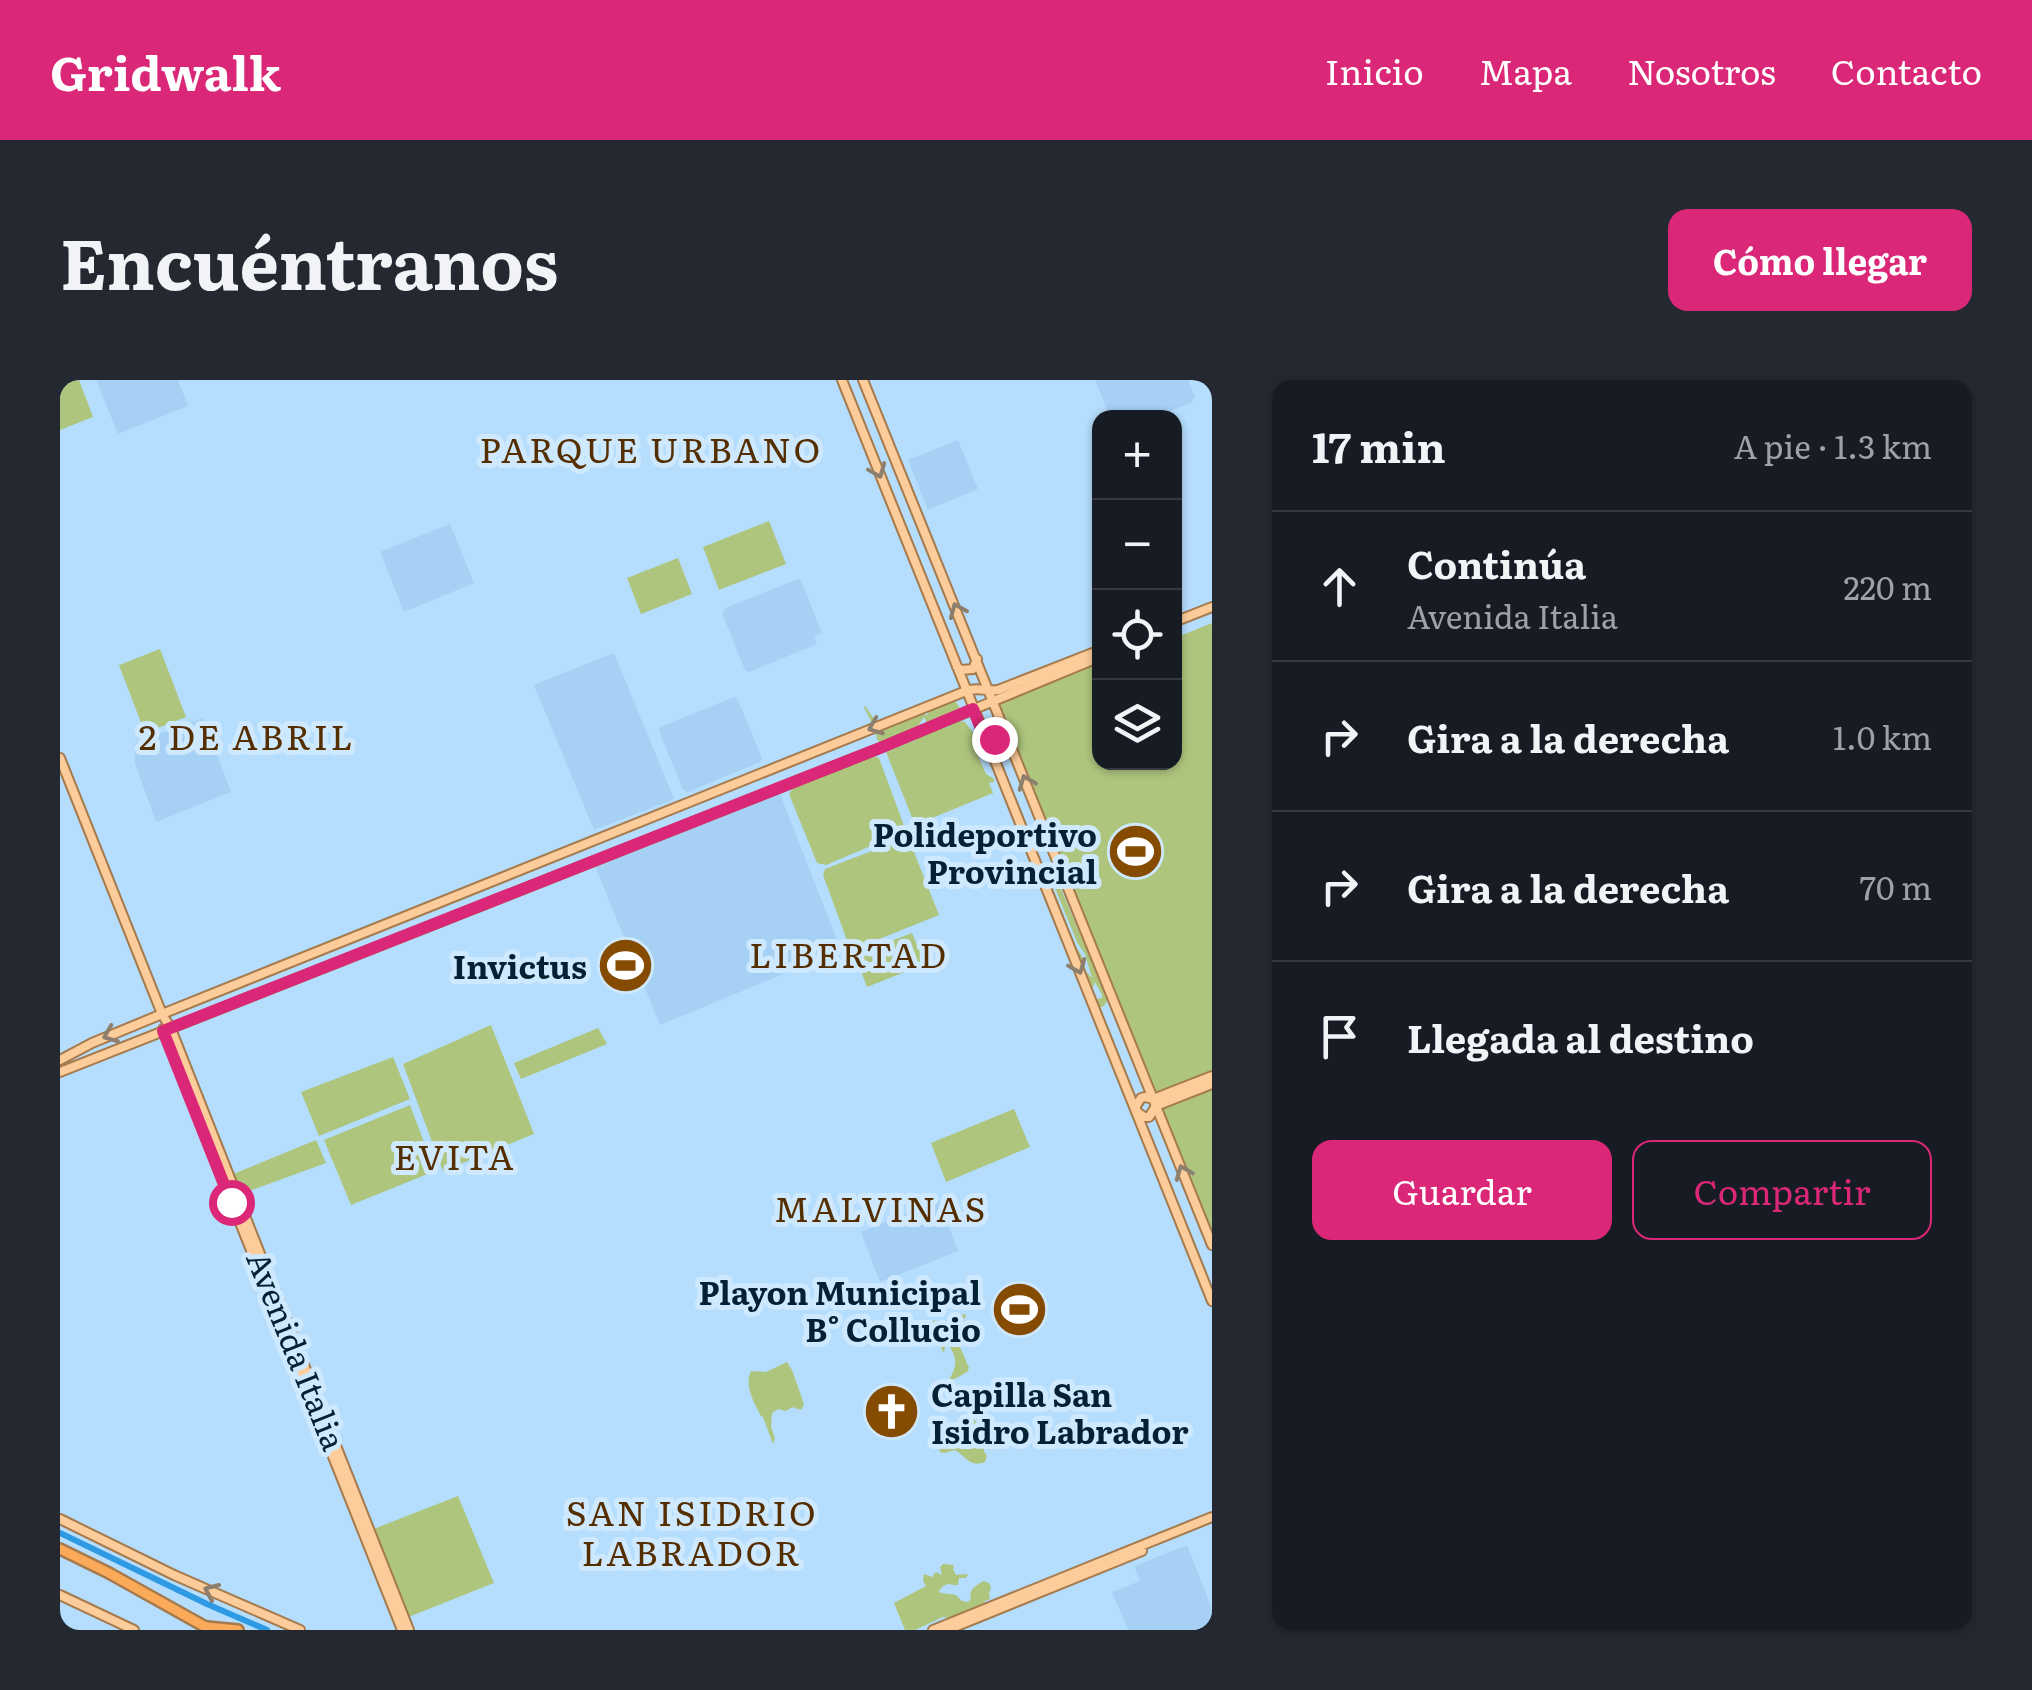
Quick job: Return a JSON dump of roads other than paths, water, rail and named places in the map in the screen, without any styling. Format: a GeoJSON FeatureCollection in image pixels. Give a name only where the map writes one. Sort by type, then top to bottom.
{"type":"FeatureCollection","features":[{"type":"Feature","properties":{"kind":"highway"},"geometry":{"type":"LineString","coordinates":[[60,1549],[209,1628],[238,1630]]}},
{"type":"Feature","properties":{"kind":"main road"},"geometry":{"type":"LineString","coordinates":[[842,380],[1212,1301]]}},
{"type":"Feature","properties":{"kind":"main road"},"geometry":{"type":"LineString","coordinates":[[863,380],[1212,1245]]}},
{"type":"Feature","properties":{"kind":"main road"},"geometry":{"type":"LineString","coordinates":[[913,556],[917,546],[931,546]]}},
{"type":"Feature","properties":{"kind":"main road"},"geometry":{"type":"LineString","coordinates":[[1182,620],[1212,607]]}},
{"type":"Feature","properties":{"kind":"main road"},"geometry":{"type":"LineString","coordinates":[[60,1072],[973,709],[1092,657]]}},
{"type":"Feature","properties":{"kind":"main road"},"geometry":{"type":"LineString","coordinates":[[957,667],[973,669],[977,659]]}},
{"type":"Feature","properties":{"kind":"main road"},"geometry":{"type":"LineString","coordinates":[[60,1060],[162,1014],[966,690],[982,688],[993,700]]}},
{"type":"Feature","properties":{"kind":"main road"},"geometry":{"type":"LineString","coordinates":[[989,748],[996,738],[1009,739]]}},
{"type":"Feature","properties":{"kind":"main road","name":"Avenida Italia"},"geometry":{"type":"LineString","coordinates":[[60,758],[406,1630]]}},
{"type":"Feature","properties":{"kind":"main road"},"geometry":{"type":"LineString","coordinates":[[1136,1111],[1149,1117],[1155,1103],[1212,1076]]}},
{"type":"Feature","properties":{"kind":"main road"},"geometry":{"type":"LineString","coordinates":[[1155,1103],[1212,1084]]}},
{"type":"Feature","properties":{"kind":"main road"},"geometry":{"type":"LineString","coordinates":[[1136,1111],[1140,1098],[1145,1096],[1155,1103]]}},
{"type":"Feature","properties":{"kind":"main road"},"geometry":{"type":"LineString","coordinates":[[60,1519],[300,1630]]}},
{"type":"Feature","properties":{"kind":"main road"},"geometry":{"type":"LineString","coordinates":[[933,1630],[1212,1520]]}},
{"type":"Feature","properties":{"kind":"main road"},"geometry":{"type":"LineString","coordinates":[[947,1630],[1212,1520]]}},
{"type":"Feature","properties":{"kind":"main road"},"geometry":{"type":"LineString","coordinates":[[60,1595],[134,1630]]}},
{"type":"Feature","properties":{"kind":"waterway"},"geometry":{"type":"LineString","coordinates":[[60,1533],[267,1630]]}},
{"type":"Feature","properties":{"kind":"place","name":"Polideportivo Provincial"},"geometry":{"type":"Point","coordinates":[1136,851]}},
{"type":"Feature","properties":{"kind":"place","name":"Invictus"},"geometry":{"type":"Point","coordinates":[626,965]}},
{"type":"Feature","properties":{"kind":"place","name":"Playon Municipal B° Collucio"},"geometry":{"type":"Point","coordinates":[1020,1309]}},
{"type":"Feature","properties":{"kind":"place","name":"Capilla San Isidro Labrador"},"geometry":{"type":"Point","coordinates":[892,1411]}},
{"type":"Feature","properties":{"kind":"district","name":"PARQUE URBANO"},"geometry":{"type":"Point","coordinates":[651,448]}},
{"type":"Feature","properties":{"kind":"district","name":"2 DE ABRIL"},"geometry":{"type":"Point","coordinates":[247,735]}},
{"type":"Feature","properties":{"kind":"district","name":"LIBERTAD"},"geometry":{"type":"Point","coordinates":[849,953]}},
{"type":"Feature","properties":{"kind":"district","name":"EVITA"},"geometry":{"type":"Point","coordinates":[455,1155]}},
{"type":"Feature","properties":{"kind":"district","name":"MALVINAS"},"geometry":{"type":"Point","coordinates":[881,1207]}},
{"type":"Feature","properties":{"kind":"district","name":"SAN ISIDRIO LABRADOR"},"geometry":{"type":"Point","coordinates":[692,1531]}}]}
